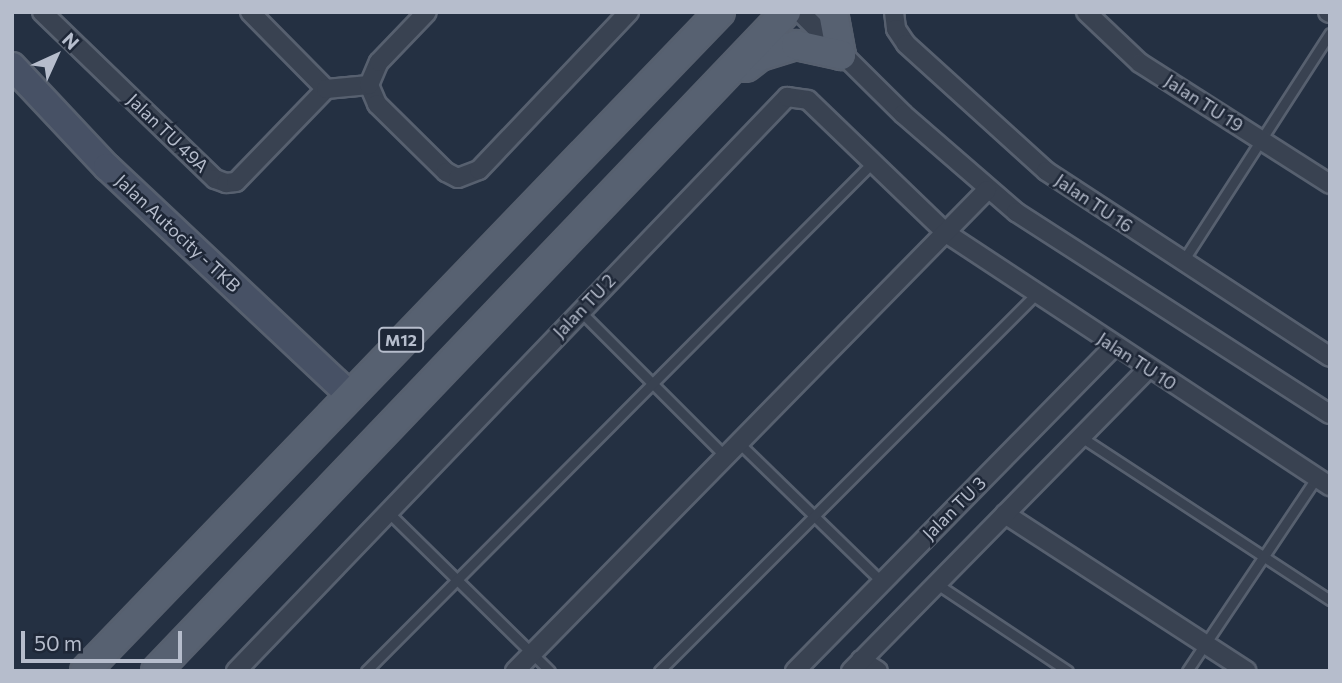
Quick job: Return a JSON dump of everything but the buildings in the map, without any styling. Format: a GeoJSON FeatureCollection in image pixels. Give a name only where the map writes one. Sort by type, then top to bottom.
{"type":"FeatureCollection","features":[{"type":"Feature","properties":{"kind":"main road"},"geometry":{"type":"LineString","coordinates":[[580,153],[607,103],[695,12]]}},
{"type":"Feature","properties":{"kind":"main road","name":"M12"},"geometry":{"type":"LineString","coordinates":[[85,671],[580,153],[720,12]]}},
{"type":"Feature","properties":{"kind":"main road","name":"M12"},"geometry":{"type":"LineString","coordinates":[[156,671],[786,12]]}},
{"type":"Feature","properties":{"kind":"main road"},"geometry":{"type":"LineString","coordinates":[[668,134],[760,56],[796,45],[841,55],[833,12]]}},
{"type":"Feature","properties":{"kind":"street","name":"Jalan TU 49A"},"geometry":{"type":"LineString","coordinates":[[42,12],[215,179],[226,183],[236,182],[326,89]]}},
{"type":"Feature","properties":{"kind":"street"},"geometry":{"type":"LineString","coordinates":[[250,12],[326,89],[369,85]]}},
{"type":"Feature","properties":{"kind":"street"},"geometry":{"type":"LineString","coordinates":[[427,12],[379,62],[369,85],[377,104],[446,173],[458,178],[479,170],[629,12]]}},
{"type":"Feature","properties":{"kind":"street"},"geometry":{"type":"LineString","coordinates":[[800,12],[841,55],[987,190],[1056,239],[1330,414]]}},
{"type":"Feature","properties":{"kind":"street","name":"Jalan TU 16"},"geometry":{"type":"LineString","coordinates":[[894,12],[896,29],[906,44],[1011,142],[1083,197],[1330,357]]}},
{"type":"Feature","properties":{"kind":"street","name":"Jalan TU 19"},"geometry":{"type":"LineString","coordinates":[[1086,12],[1140,62],[1330,184]]}},
{"type":"Feature","properties":{"kind":"street","name":"Jalan Autocity - TKB"},"geometry":{"type":"LineString","coordinates":[[12,66],[107,167],[349,394]]}},
{"type":"Feature","properties":{"kind":"street","name":"Jalan TU 2"},"geometry":{"type":"LineString","coordinates":[[236,671],[787,97],[808,100],[946,233]]}},
{"type":"Feature","properties":{"kind":"street"},"geometry":{"type":"LineString","coordinates":[[515,671],[987,190]]}},
{"type":"Feature","properties":{"kind":"street","name":"Jalan TU 10"},"geometry":{"type":"LineString","coordinates":[[946,233],[1035,295],[1323,481]]}},
{"type":"Feature","properties":{"kind":"street","name":"Jalan TU 3"},"geometry":{"type":"LineString","coordinates":[[795,671],[1114,346]]}},
{"type":"Feature","properties":{"kind":"street"},"geometry":{"type":"LineString","coordinates":[[878,671],[856,665],[1149,368]]}},
{"type":"Feature","properties":{"kind":"street"},"geometry":{"type":"LineString","coordinates":[[1005,514],[1247,671]]}},
{"type":"Feature","properties":{"kind":"lane"},"geometry":{"type":"LineString","coordinates":[[1182,261],[1330,33]]}},
{"type":"Feature","properties":{"kind":"lane"},"geometry":{"type":"LineString","coordinates":[[366,671],[872,163]]}},
{"type":"Feature","properties":{"kind":"lane"},"geometry":{"type":"LineString","coordinates":[[659,671],[1035,295]]}},
{"type":"Feature","properties":{"kind":"lane"},"geometry":{"type":"LineString","coordinates":[[580,310],[726,457]]}},
{"type":"Feature","properties":{"kind":"lane"},"geometry":{"type":"LineString","coordinates":[[1081,437],[1330,600]]}},
{"type":"Feature","properties":{"kind":"lane"},"geometry":{"type":"LineString","coordinates":[[739,443],[882,582]]}},
{"type":"Feature","properties":{"kind":"lane"},"geometry":{"type":"LineString","coordinates":[[1187,671],[1263,556],[1323,481]]}},
{"type":"Feature","properties":{"kind":"lane"},"geometry":{"type":"LineString","coordinates":[[388,512],[550,671]]}},
{"type":"Feature","properties":{"kind":"lane"},"geometry":{"type":"LineString","coordinates":[[937,584],[1068,671]]}}]}
